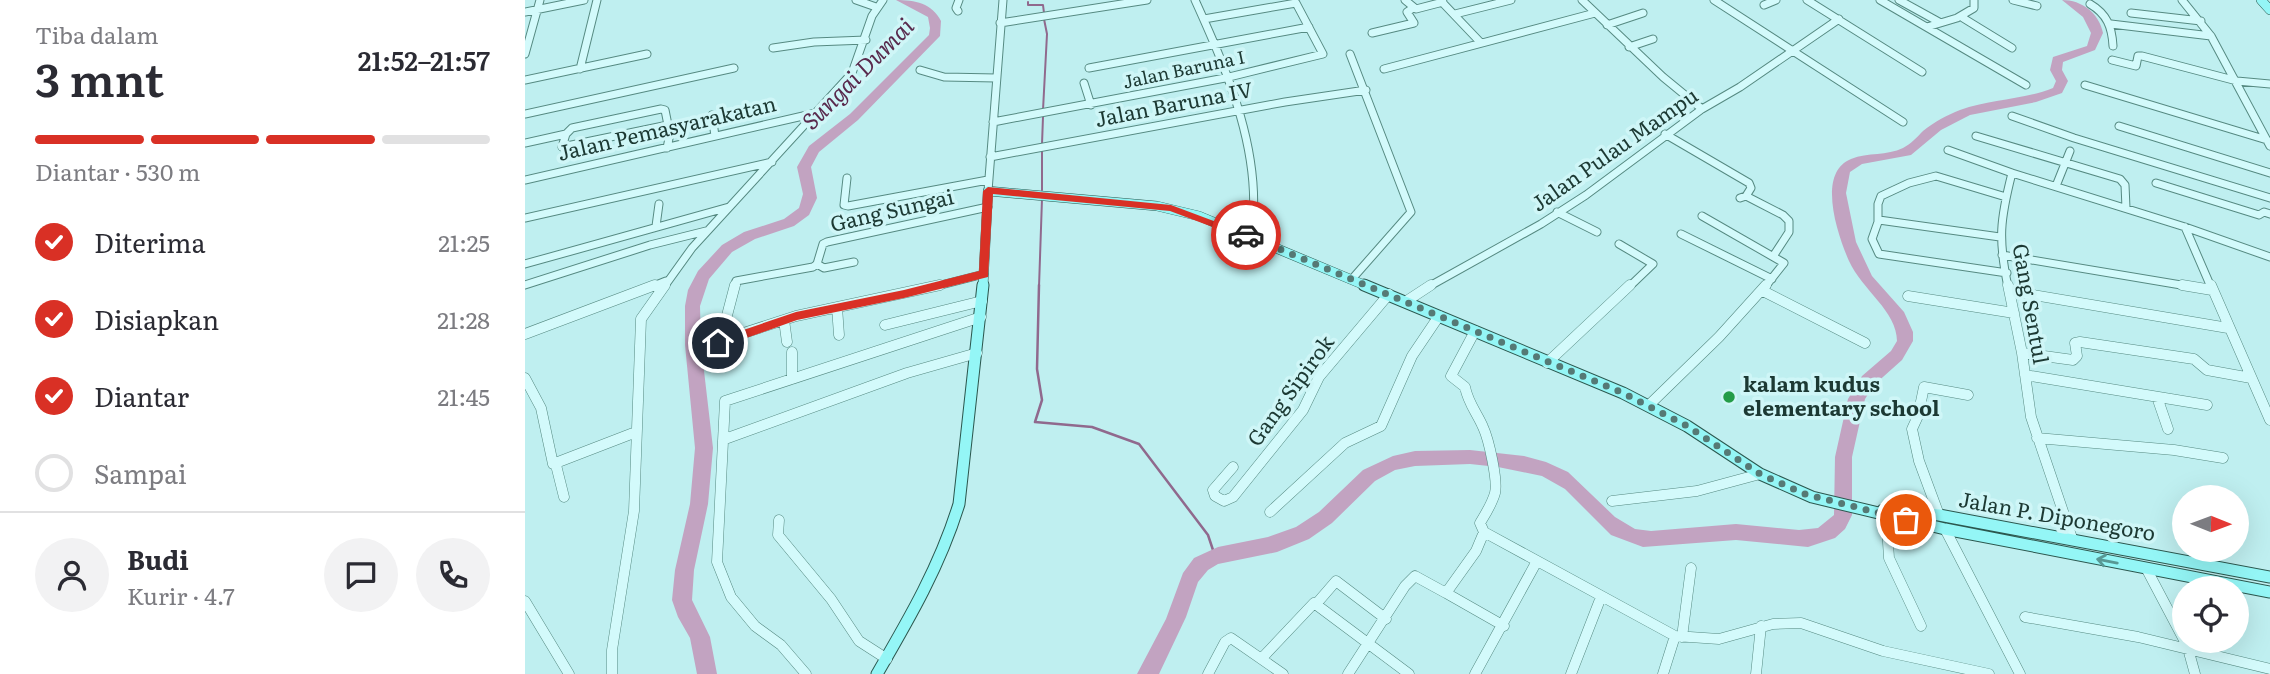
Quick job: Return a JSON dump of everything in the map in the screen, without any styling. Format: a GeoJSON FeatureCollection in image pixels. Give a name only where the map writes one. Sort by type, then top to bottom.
{"type":"FeatureCollection","features":[{"type":"Feature","properties":{"kind":"main road"},"geometry":{"type":"LineString","coordinates":[[2261,0],[2270,10]]}},
{"type":"Feature","properties":{"kind":"main road"},"geometry":{"type":"LineString","coordinates":[[877,674],[925,592],[955,518],[961,493],[981,317],[988,186],[1171,208],[1251,237],[1623,393],[1687,426],[1760,474],[1829,502],[1883,512],[1945,529],[2270,592]]}},
{"type":"Feature","properties":{"kind":"main road","name":"Jalan P. Diponegoro"},"geometry":{"type":"LineString","coordinates":[[1883,512],[1939,515],[2270,577]]}},
{"type":"Feature","properties":{"kind":"main road"},"geometry":{"type":"LineString","coordinates":[[2137,551],[2145,568]]}},
{"type":"Feature","properties":{"kind":"street"},"geometry":{"type":"LineString","coordinates":[[525,54],[540,0]]}},
{"type":"Feature","properties":{"kind":"street"},"geometry":{"type":"LineString","coordinates":[[525,12],[584,0]]}},
{"type":"Feature","properties":{"kind":"street"},"geometry":{"type":"LineString","coordinates":[[580,69],[597,0]]}},
{"type":"Feature","properties":{"kind":"street"},"geometry":{"type":"LineString","coordinates":[[856,0],[876,7]]}},
{"type":"Feature","properties":{"kind":"street"},"geometry":{"type":"LineString","coordinates":[[612,674],[612,650],[634,511],[641,319],[666,281],[708,231],[852,73],[876,7],[883,0]]}},
{"type":"Feature","properties":{"kind":"street"},"geometry":{"type":"LineString","coordinates":[[958,12],[956,8],[959,0]]}},
{"type":"Feature","properties":{"kind":"street"},"geometry":{"type":"LineString","coordinates":[[847,178],[844,205],[848,206],[988,186],[1003,0]]}},
{"type":"Feature","properties":{"kind":"street"},"geometry":{"type":"LineString","coordinates":[[1000,23],[1147,0]]}},
{"type":"Feature","properties":{"kind":"street"},"geometry":{"type":"LineString","coordinates":[[1195,0],[1214,46],[1247,146],[1254,185],[1255,221],[1251,237]]}},
{"type":"Feature","properties":{"kind":"street"},"geometry":{"type":"LineString","coordinates":[[1405,0],[1413,8]]}},
{"type":"Feature","properties":{"kind":"street"},"geometry":{"type":"LineString","coordinates":[[1454,14],[1511,0]]}},
{"type":"Feature","properties":{"kind":"street"},"geometry":{"type":"LineString","coordinates":[[1582,0],[1629,47],[1702,108]]}},
{"type":"Feature","properties":{"kind":"street"},"geometry":{"type":"LineString","coordinates":[[1714,0],[1903,122]]}},
{"type":"Feature","properties":{"kind":"street"},"geometry":{"type":"LineString","coordinates":[[1764,5],[1776,0]]}},
{"type":"Feature","properties":{"kind":"street"},"geometry":{"type":"LineString","coordinates":[[1807,0],[1922,72]]}},
{"type":"Feature","properties":{"kind":"street"},"geometry":{"type":"LineString","coordinates":[[1880,0],[2026,85]]}},
{"type":"Feature","properties":{"kind":"street"},"geometry":{"type":"LineString","coordinates":[[1899,0],[1939,22]]}},
{"type":"Feature","properties":{"kind":"street"},"geometry":{"type":"LineString","coordinates":[[1927,27],[1963,18],[1974,8],[1974,0]]}},
{"type":"Feature","properties":{"kind":"street"},"geometry":{"type":"LineString","coordinates":[[2013,0],[2037,5]]}},
{"type":"Feature","properties":{"kind":"street"},"geometry":{"type":"LineString","coordinates":[[2182,0],[2211,36],[2268,143]]}},
{"type":"Feature","properties":{"kind":"street"},"geometry":{"type":"LineString","coordinates":[[1372,33],[1413,23],[1407,12],[1442,1],[1481,43]]}},
{"type":"Feature","properties":{"kind":"street","name":"Jalan Baruna I"},"geometry":{"type":"LineString","coordinates":[[993,122],[1225,78],[1321,56],[1323,53],[1296,3],[1204,19]]}},
{"type":"Feature","properties":{"kind":"street"},"geometry":{"type":"LineString","coordinates":[[2090,4],[2100,10],[2111,24],[2113,46]]}},
{"type":"Feature","properties":{"kind":"street"},"geometry":{"type":"LineString","coordinates":[[1384,69],[1595,13]]}},
{"type":"Feature","properties":{"kind":"street"},"geometry":{"type":"LineString","coordinates":[[1608,25],[1643,13]]}},
{"type":"Feature","properties":{"kind":"street"},"geometry":{"type":"LineString","coordinates":[[2131,13],[2201,21]]}},
{"type":"Feature","properties":{"kind":"street"},"geometry":{"type":"LineString","coordinates":[[1963,18],[2012,47]]}},
{"type":"Feature","properties":{"kind":"street","name":"Jalan Pulau Mampu"},"geometry":{"type":"LineString","coordinates":[[1405,302],[1443,277],[1541,224],[1586,195],[1702,108],[1740,87],[1839,19]]}},
{"type":"Feature","properties":{"kind":"street"},"geometry":{"type":"LineString","coordinates":[[2111,24],[2211,36]]}},
{"type":"Feature","properties":{"kind":"street"},"geometry":{"type":"LineString","coordinates":[[1089,68],[1310,27]]}},
{"type":"Feature","properties":{"kind":"street"},"geometry":{"type":"LineString","coordinates":[[1629,47],[1653,39]]}},
{"type":"Feature","properties":{"kind":"street"},"geometry":{"type":"LineString","coordinates":[[773,48],[814,42],[866,40]]}},
{"type":"Feature","properties":{"kind":"street"},"geometry":{"type":"LineString","coordinates":[[525,80],[647,54]]}},
{"type":"Feature","properties":{"kind":"street"},"geometry":{"type":"LineString","coordinates":[[1350,54],[1411,212],[1352,279]]}},
{"type":"Feature","properties":{"kind":"street"},"geometry":{"type":"LineString","coordinates":[[2112,60],[2136,66],[2138,57],[2142,55],[2237,81],[2270,83]]}},
{"type":"Feature","properties":{"kind":"street"},"geometry":{"type":"LineString","coordinates":[[525,114],[734,68]]}},
{"type":"Feature","properties":{"kind":"street"},"geometry":{"type":"LineString","coordinates":[[920,69],[944,77],[996,78]]}},
{"type":"Feature","properties":{"kind":"street"},"geometry":{"type":"LineString","coordinates":[[1084,83],[1091,105]]}},
{"type":"Feature","properties":{"kind":"street"},"geometry":{"type":"LineString","coordinates":[[2085,85],[2268,143]]}},
{"type":"Feature","properties":{"kind":"street","name":"Jalan Baruna IV"},"geometry":{"type":"LineString","coordinates":[[990,157],[1236,110],[1366,90]]}},
{"type":"Feature","properties":{"kind":"street"},"geometry":{"type":"LineString","coordinates":[[667,148],[671,129],[666,112],[661,109],[568,130],[564,148],[668,125]]}},
{"type":"Feature","properties":{"kind":"street","name":"Jalan Pemasyarakatan"},"geometry":{"type":"LineString","coordinates":[[525,180],[817,112]]}},
{"type":"Feature","properties":{"kind":"street"},"geometry":{"type":"LineString","coordinates":[[712,115],[715,136]]}},
{"type":"Feature","properties":{"kind":"street"},"geometry":{"type":"LineString","coordinates":[[2012,116],[2270,198]]}},
{"type":"Feature","properties":{"kind":"street"},"geometry":{"type":"LineString","coordinates":[[2119,126],[2270,173]]}},
{"type":"Feature","properties":{"kind":"street"},"geometry":{"type":"LineString","coordinates":[[525,143],[566,134]]}},
{"type":"Feature","properties":{"kind":"street"},"geometry":{"type":"LineString","coordinates":[[1665,134],[1747,181],[1751,188],[1743,197],[1789,221],[1789,232],[1774,255]]}},
{"type":"Feature","properties":{"kind":"street"},"geometry":{"type":"LineString","coordinates":[[1976,136],[2123,181],[2126,208]]}},
{"type":"Feature","properties":{"kind":"street"},"geometry":{"type":"LineString","coordinates":[[1948,150],[2270,257]]}},
{"type":"Feature","properties":{"kind":"street"},"geometry":{"type":"LineString","coordinates":[[2056,186],[2070,151]]}},
{"type":"Feature","properties":{"kind":"street"},"geometry":{"type":"LineString","coordinates":[[525,218],[772,162]]}},
{"type":"Feature","properties":{"kind":"street","name":"Gang Sentul"},"geometry":{"type":"LineString","coordinates":[[2012,173],[2001,215],[2002,255],[2022,353],[2031,417],[2072,538]]}},
{"type":"Feature","properties":{"kind":"street"},"geometry":{"type":"LineString","coordinates":[[2006,197],[1944,177],[1930,176],[1881,196],[1877,202],[1879,220],[1873,232],[1874,248],[1879,254],[2007,273]]}},
{"type":"Feature","properties":{"kind":"street"},"geometry":{"type":"LineString","coordinates":[[2156,183],[2259,215],[2264,212],[2270,214]]}},
{"type":"Feature","properties":{"kind":"street"},"geometry":{"type":"LineString","coordinates":[[656,226],[659,204]]}},
{"type":"Feature","properties":{"kind":"street"},"geometry":{"type":"LineString","coordinates":[[525,264],[731,207]]}},
{"type":"Feature","properties":{"kind":"street","name":"Gang Sungai"},"geometry":{"type":"LineString","coordinates":[[728,339],[725,323],[736,281],[817,264],[826,242],[988,207]]}},
{"type":"Feature","properties":{"kind":"street"},"geometry":{"type":"LineString","coordinates":[[1557,212],[1597,232]]}},
{"type":"Feature","properties":{"kind":"street"},"geometry":{"type":"LineString","coordinates":[[1648,406],[1697,361],[1763,291],[1784,262],[1702,216]]}},
{"type":"Feature","properties":{"kind":"street"},"geometry":{"type":"LineString","coordinates":[[1879,220],[2000,237]]}},
{"type":"Feature","properties":{"kind":"street"},"geometry":{"type":"LineString","coordinates":[[2185,227],[2270,419]]}},
{"type":"Feature","properties":{"kind":"street"},"geometry":{"type":"LineString","coordinates":[[525,285],[650,245],[708,231]]}},
{"type":"Feature","properties":{"kind":"street"},"geometry":{"type":"LineString","coordinates":[[1681,234],[1772,279]]}},
{"type":"Feature","properties":{"kind":"street"},"geometry":{"type":"LineString","coordinates":[[1547,363],[1653,264],[1619,244]]}},
{"type":"Feature","properties":{"kind":"street"},"geometry":{"type":"LineString","coordinates":[[2002,255],[2212,290]]}},
{"type":"Feature","properties":{"kind":"street"},"geometry":{"type":"LineString","coordinates":[[817,264],[824,268],[854,262]]}},
{"type":"Feature","properties":{"kind":"street"},"geometry":{"type":"LineString","coordinates":[[714,359],[718,342],[784,320],[984,274]]}},
{"type":"Feature","properties":{"kind":"street"},"geometry":{"type":"LineString","coordinates":[[525,334],[666,281]]}},
{"type":"Feature","properties":{"kind":"street"},"geometry":{"type":"LineString","coordinates":[[2010,290],[2228,328]]}},
{"type":"Feature","properties":{"kind":"street"},"geometry":{"type":"LineString","coordinates":[[1763,291],[1865,343]]}},
{"type":"Feature","properties":{"kind":"street","name":"Gang Sipirok"},"geometry":{"type":"LineString","coordinates":[[1233,467],[1213,491],[1215,496],[1224,501],[1233,497],[1295,420],[1319,376],[1389,295]]}},
{"type":"Feature","properties":{"kind":"street"},"geometry":{"type":"LineString","coordinates":[[1908,296],[2014,313]]}},
{"type":"Feature","properties":{"kind":"street"},"geometry":{"type":"LineString","coordinates":[[885,325],[982,301]]}},
{"type":"Feature","properties":{"kind":"street"},"geometry":{"type":"LineString","coordinates":[[837,307],[839,335]]}},
{"type":"Feature","properties":{"kind":"street"},"geometry":{"type":"LineString","coordinates":[[1270,512],[1341,446],[1381,426],[1412,356],[1439,316]]}},
{"type":"Feature","properties":{"kind":"street"},"geometry":{"type":"LineString","coordinates":[[806,674],[781,645],[755,626],[731,597],[717,562],[725,439],[724,404],[727,399],[981,317]]}},
{"type":"Feature","properties":{"kind":"street"},"geometry":{"type":"LineString","coordinates":[[784,320],[787,342]]}},
{"type":"Feature","properties":{"kind":"street"},"geometry":{"type":"LineString","coordinates":[[1475,331],[1451,376],[1465,387],[1467,398],[1484,429],[1489,446],[1495,496],[1480,523],[1484,532],[1601,597],[1679,636],[1719,638],[1742,635],[1761,626],[1788,621],[1817,626],[1865,645],[1900,655],[1989,674]]}},
{"type":"Feature","properties":{"kind":"street"},"geometry":{"type":"LineString","coordinates":[[2022,353],[2073,360],[2077,356],[2075,342],[2080,342],[2195,359],[2211,371],[2251,378]]}},
{"type":"Feature","properties":{"kind":"street"},"geometry":{"type":"LineString","coordinates":[[792,352],[792,379]]}},
{"type":"Feature","properties":{"kind":"street"},"geometry":{"type":"LineString","coordinates":[[725,439],[907,373],[977,353]]}},
{"type":"Feature","properties":{"kind":"street"},"geometry":{"type":"LineString","coordinates":[[2025,375],[2207,405]]}},
{"type":"Feature","properties":{"kind":"street"},"geometry":{"type":"LineString","coordinates":[[525,378],[540,398],[553,464],[556,465],[564,497]]}},
{"type":"Feature","properties":{"kind":"street"},"geometry":{"type":"LineString","coordinates":[[1939,515],[1919,461],[1912,429],[1919,416],[1924,387],[1968,395]]}},
{"type":"Feature","properties":{"kind":"street"},"geometry":{"type":"LineString","coordinates":[[2157,397],[2168,429]]}},
{"type":"Feature","properties":{"kind":"street"},"geometry":{"type":"LineString","coordinates":[[553,464],[636,432]]}},
{"type":"Feature","properties":{"kind":"street"},"geometry":{"type":"LineString","coordinates":[[2038,438],[2174,450],[2223,458]]}},
{"type":"Feature","properties":{"kind":"street"},"geometry":{"type":"LineString","coordinates":[[1612,501],[1697,491],[1760,474]]}},
{"type":"Feature","properties":{"kind":"street"},"geometry":{"type":"LineString","coordinates":[[1883,512],[1889,558],[1921,626]]}},
{"type":"Feature","properties":{"kind":"street"},"geometry":{"type":"LineString","coordinates":[[779,520],[778,535],[831,599],[859,641],[887,659]]}},
{"type":"Feature","properties":{"kind":"street"},"geometry":{"type":"LineString","coordinates":[[1945,529],[2020,674]]}},
{"type":"Feature","properties":{"kind":"street"},"geometry":{"type":"LineString","coordinates":[[1446,593],[1476,551],[1484,532]]}},
{"type":"Feature","properties":{"kind":"street"},"geometry":{"type":"LineString","coordinates":[[1475,674],[1504,626],[1537,561]]}},
{"type":"Feature","properties":{"kind":"street"},"geometry":{"type":"LineString","coordinates":[[1663,674],[1679,636],[1691,568]]}},
{"type":"Feature","properties":{"kind":"street"},"geometry":{"type":"LineString","coordinates":[[2145,568],[2172,617]]}},
{"type":"Feature","properties":{"kind":"street"},"geometry":{"type":"LineString","coordinates":[[1348,674],[1405,586],[1415,576],[1504,626]]}},
{"type":"Feature","properties":{"kind":"street"},"geometry":{"type":"LineString","coordinates":[[1262,658],[1285,630],[1317,603],[1336,581],[1386,619]]}},
{"type":"Feature","properties":{"kind":"street"},"geometry":{"type":"LineString","coordinates":[[1571,674],[1601,597]]}},
{"type":"Feature","properties":{"kind":"street"},"geometry":{"type":"LineString","coordinates":[[525,601],[569,674]]}},
{"type":"Feature","properties":{"kind":"street"},"geometry":{"type":"LineString","coordinates":[[1317,603],[1409,674]]}},
{"type":"Feature","properties":{"kind":"street"},"geometry":{"type":"LineString","coordinates":[[2025,617],[2070,627],[2172,641]]}},
{"type":"Feature","properties":{"kind":"street"},"geometry":{"type":"LineString","coordinates":[[1756,674],[1761,626]]}},
{"type":"Feature","properties":{"kind":"street"},"geometry":{"type":"LineString","coordinates":[[1207,674],[1228,639],[1235,638],[1283,674]]}},
{"type":"Feature","properties":{"kind":"street"},"geometry":{"type":"LineString","coordinates":[[2189,653],[2195,674]]}},
{"type":"Feature","properties":{"kind":"street"},"geometry":{"type":"LineString","coordinates":[[2218,653],[2270,669]]}},
{"type":"Feature","properties":{"kind":"waterway","name":"Sungai Dumai"},"geometry":{"type":"LineString","coordinates":[[707,674],[700,637],[685,611],[682,600],[684,570],[699,504],[704,448],[693,345],[692,306],[696,290],[714,261],[727,248],[750,235],[789,223],[804,212],[810,198],[804,167],[814,149],[854,117],[934,36],[936,21],[929,11],[902,0]]}},
{"type":"Feature","properties":{"kind":"waterway","name":"Sungai Dumai"},"geometry":{"type":"LineString","coordinates":[[1147,674],[1173,626],[1196,568],[1206,560],[1218,556],[1268,546],[1303,533],[1326,518],[1369,476],[1393,463],[1415,459],[1470,457],[1498,459],[1546,469],[1571,484],[1609,523],[1635,538],[1660,539],[1699,533],[1736,532],[1808,538],[1820,536],[1832,529],[1839,523],[1844,511],[1843,457],[1857,399],[1868,380],[1897,356],[1905,341],[1905,332],[1899,316],[1867,280],[1849,242],[1840,208],[1840,179],[1844,170],[1857,161],[1906,152],[1937,127],[1961,114],[2036,98],[2058,90],[2062,81],[2056,70],[2057,60],[2091,48],[2097,33],[2096,26],[2087,14],[2068,0]]}},
{"type":"Feature","properties":{"kind":"waterway"},"geometry":{"type":"LineString","coordinates":[[1028,2],[1028,5],[1043,5],[1044,13]]}},
{"type":"Feature","properties":{"kind":"waterway"},"geometry":{"type":"LineString","coordinates":[[1043,110],[1047,34],[1044,19]]}},
{"type":"Feature","properties":{"kind":"waterway"},"geometry":{"type":"LineString","coordinates":[[1042,144],[1043,117]]}},
{"type":"Feature","properties":{"kind":"waterway"},"geometry":{"type":"LineString","coordinates":[[1042,151],[1042,190]]}},
{"type":"Feature","properties":{"kind":"waterway"},"geometry":{"type":"LineString","coordinates":[[1039,287],[1042,199]]}},
{"type":"Feature","properties":{"kind":"waterway"},"geometry":{"type":"LineString","coordinates":[[1039,285],[1037,369],[1042,400],[1035,422],[1092,427],[1139,444],[1208,535],[1215,556]]}},
{"type":"Feature","properties":{"kind":"way so far"},"geometry":{"type":"LineString","coordinates":[[1246,235],[1623,393],[1687,426],[1760,474],[1805,494],[1906,520]]}},
{"type":"Feature","properties":{"kind":"place","name":"kalam kudus elementary school"},"geometry":{"type":"Point","coordinates":[1729,397]}},
{"type":"Feature","properties":{"kind":"route"},"geometry":{"type":"LineString","coordinates":[[718,343],[796,316],[984,274],[988,191],[1056,195],[1171,208],[1246,235]]}}]}
